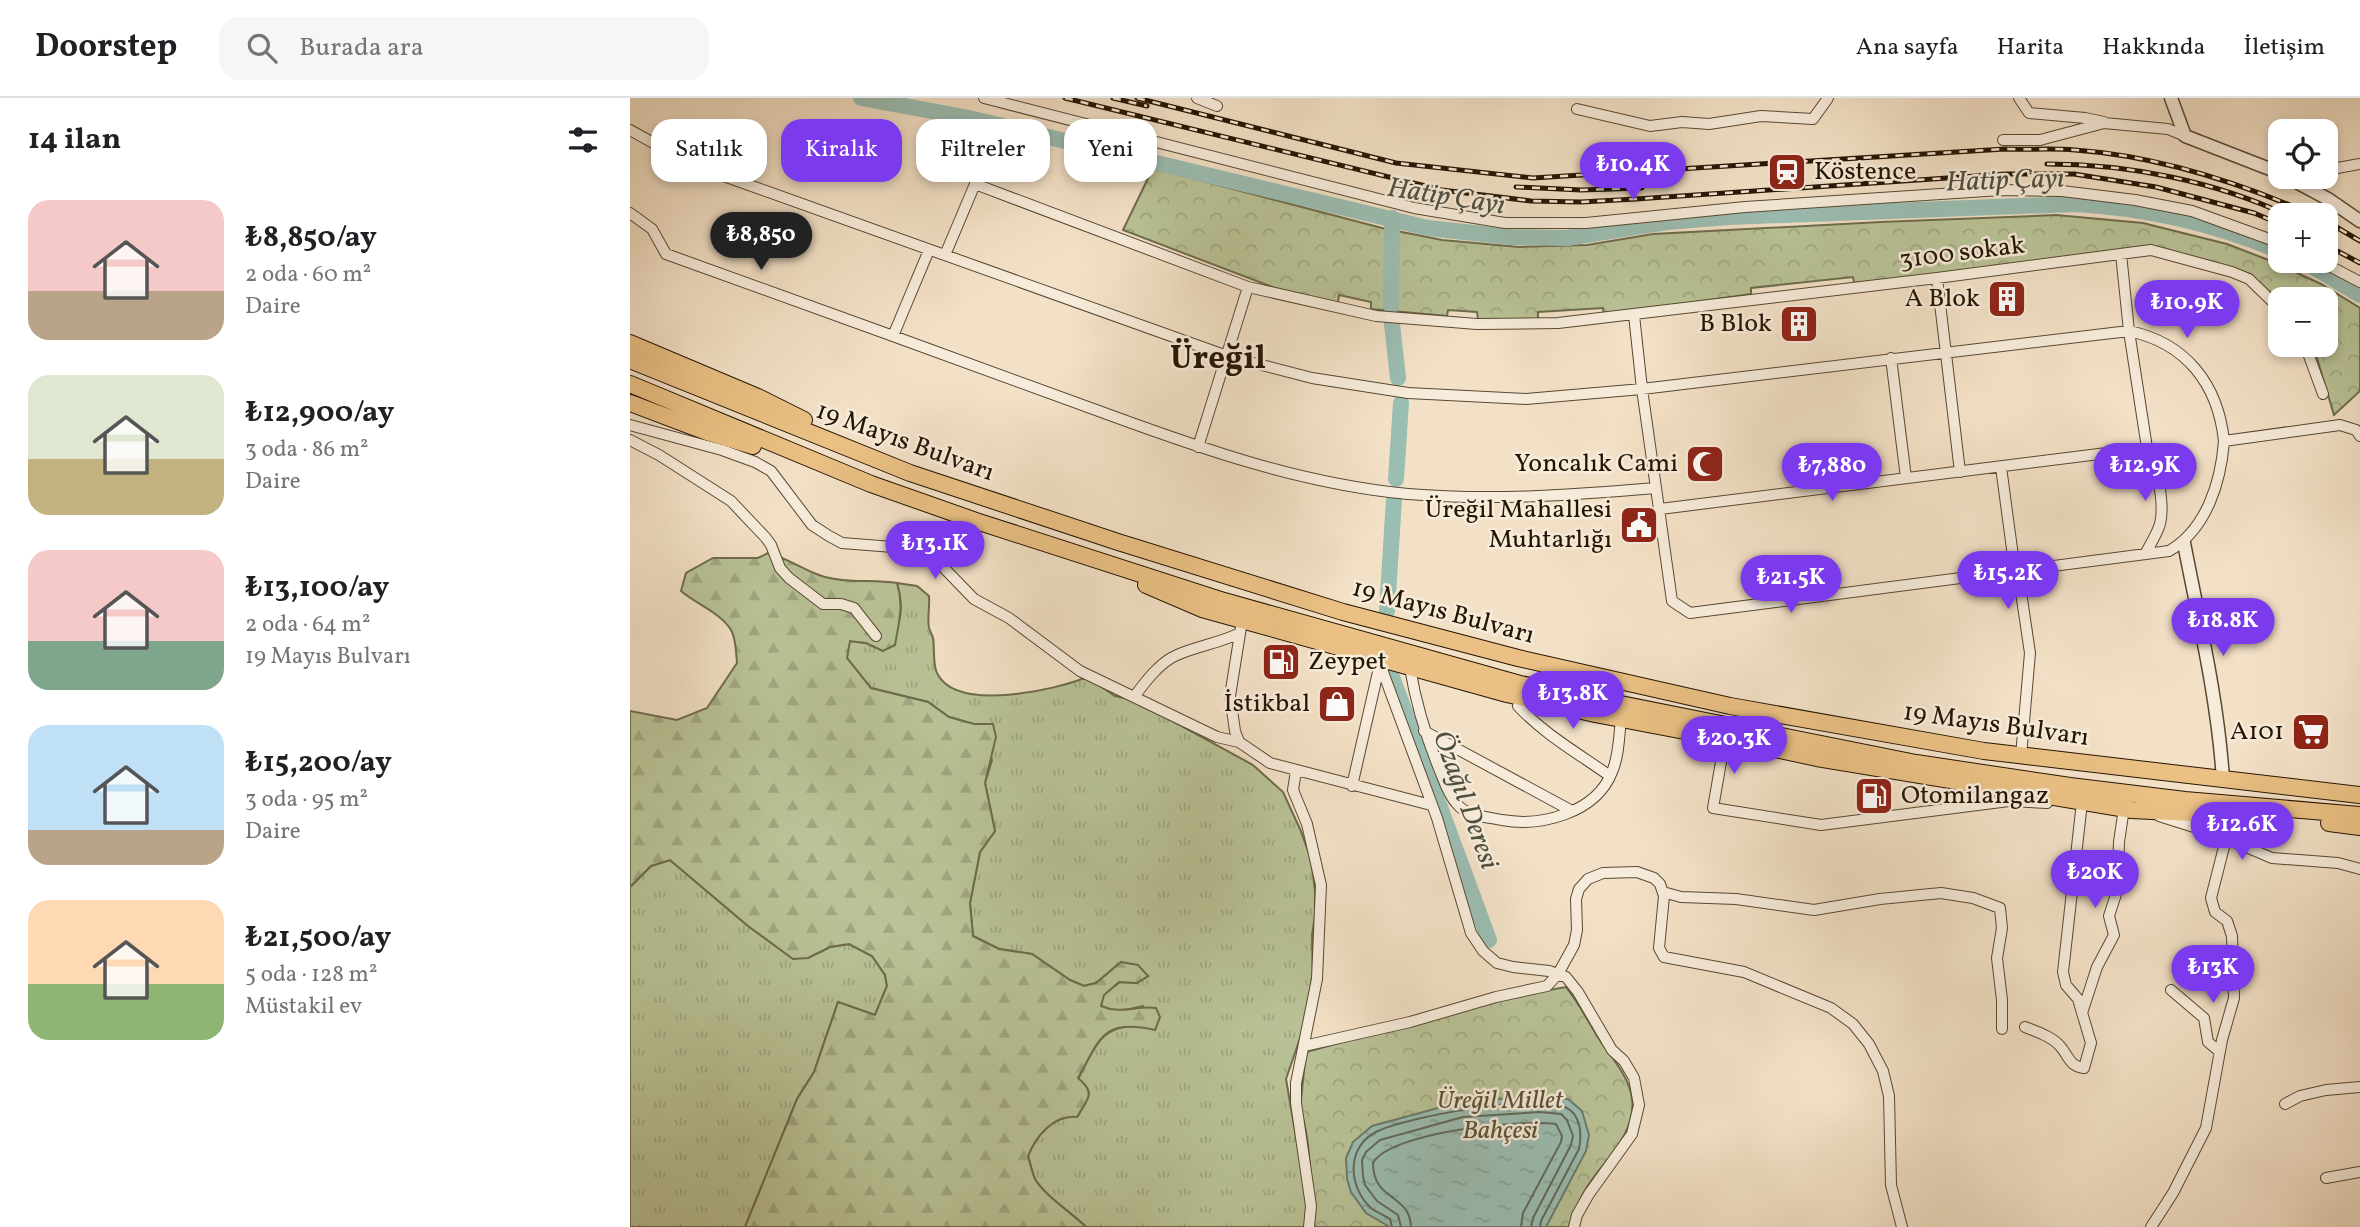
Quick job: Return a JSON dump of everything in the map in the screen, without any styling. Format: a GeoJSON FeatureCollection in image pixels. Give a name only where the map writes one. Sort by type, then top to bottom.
{"type":"FeatureCollection","features":[{"type":"Feature","properties":{"kind":"highway"},"geometry":{"type":"LineString","coordinates":[[630,343],[758,397],[910,473]]}},
{"type":"Feature","properties":{"kind":"highway","name":"19 Mayıs Bulvarı"},"geometry":{"type":"LineString","coordinates":[[630,360],[910,473],[1118,542],[1303,599],[1518,658],[1730,706],[2021,756],[2360,795]]}},
{"type":"Feature","properties":{"kind":"highway","name":"19 Mayıs Bulvarı"},"geometry":{"type":"LineString","coordinates":[[630,384],[871,484],[1224,601],[1520,684],[1916,764],[2186,800],[2360,815]]}},
{"type":"Feature","properties":{"kind":"highway"},"geometry":{"type":"LineString","coordinates":[[630,403],[707,432],[871,484]]}},
{"type":"Feature","properties":{"kind":"highway"},"geometry":{"type":"LineString","coordinates":[[1104,562],[1150,587],[1241,627],[1335,647],[1381,662],[1507,694],[1621,719],[1816,758],[2082,802],[2132,809],[2284,818],[2360,827]]}},
{"type":"Feature","properties":{"kind":"highway"},"geometry":{"type":"LineString","coordinates":[[1335,647],[1357,638]]}},
{"type":"Feature","properties":{"kind":"highway"},"geometry":{"type":"LineString","coordinates":[[1719,738],[1810,743]]}},
{"type":"Feature","properties":{"kind":"highway"},"geometry":{"type":"LineString","coordinates":[[2314,788],[2360,783]]}},
{"type":"Feature","properties":{"kind":"street"},"geometry":{"type":"LineString","coordinates":[[986,98],[1414,208],[1505,223],[1586,223],[1745,206],[2001,190],[2062,191],[2135,200],[2192,211],[2268,239]]}},
{"type":"Feature","properties":{"kind":"street"},"geometry":{"type":"LineString","coordinates":[[1197,98],[1217,106],[1210,98]]}},
{"type":"Feature","properties":{"kind":"street"},"geometry":{"type":"LineString","coordinates":[[1577,109],[1650,126],[1682,122],[1709,124],[1760,116],[1814,119],[1828,98]]}},
{"type":"Feature","properties":{"kind":"street"},"geometry":{"type":"LineString","coordinates":[[2019,98],[2029,113],[2168,129],[2268,167]]}},
{"type":"Feature","properties":{"kind":"street"},"geometry":{"type":"LineString","coordinates":[[2171,98],[2185,136]]}},
{"type":"Feature","properties":{"kind":"street"},"geometry":{"type":"LineString","coordinates":[[2003,140],[2040,140],[2104,122]]}},
{"type":"Feature","properties":{"kind":"street"},"geometry":{"type":"LineString","coordinates":[[630,130],[693,165],[1227,356],[1312,378],[1408,393],[1526,399],[1642,388],[2129,331],[2162,342],[2182,355],[2200,375],[2213,395],[2221,418],[2224,440],[2222,467],[2204,513],[2183,543],[2169,551],[1690,613],[1672,601],[1642,388],[1634,315]]}},
{"type":"Feature","properties":{"kind":"street"},"geometry":{"type":"LineString","coordinates":[[2338,168],[2360,164]]}},
{"type":"Feature","properties":{"kind":"street"},"geometry":{"type":"LineString","coordinates":[[945,255],[975,184]]}},
{"type":"Feature","properties":{"kind":"street","name":"3100 sokak"},"geometry":{"type":"LineString","coordinates":[[975,184],[1248,287],[1376,316],[1477,324],[1558,323],[2151,250],[2232,272],[2249,279],[2268,297]]}},
{"type":"Feature","properties":{"kind":"street"},"geometry":{"type":"LineString","coordinates":[[2309,189],[2360,221]]}},
{"type":"Feature","properties":{"kind":"street"},"geometry":{"type":"LineString","coordinates":[[630,213],[652,229],[666,254],[1198,447],[1270,469],[1337,484],[1483,499],[1532,498],[1656,488]]}},
{"type":"Feature","properties":{"kind":"street"},"geometry":{"type":"LineString","coordinates":[[893,336],[929,250]]}},
{"type":"Feature","properties":{"kind":"street"},"geometry":{"type":"LineString","coordinates":[[2121,254],[2129,331],[2147,448],[2152,457],[2161,500],[2160,525],[2145,554]]}},
{"type":"Feature","properties":{"kind":"street"},"geometry":{"type":"LineString","coordinates":[[2338,270],[2360,282]]}},
{"type":"Feature","properties":{"kind":"street"},"geometry":{"type":"LineString","coordinates":[[1937,278],[1960,472]]}},
{"type":"Feature","properties":{"kind":"street"},"geometry":{"type":"LineString","coordinates":[[1198,447],[1248,287]]}},
{"type":"Feature","properties":{"kind":"street"},"geometry":{"type":"LineString","coordinates":[[2309,357],[2323,394]]}},
{"type":"Feature","properties":{"kind":"street"},"geometry":{"type":"LineString","coordinates":[[1891,358],[1906,478]]}},
{"type":"Feature","properties":{"kind":"street"},"geometry":{"type":"LineString","coordinates":[[630,425],[722,450],[755,462],[771,471],[812,525],[829,536],[842,543],[893,547],[915,553],[943,567],[974,599],[1009,618],[1080,671],[1217,737],[1239,742],[1270,764],[1431,805]]}},
{"type":"Feature","properties":{"kind":"street"},"geometry":{"type":"LineString","coordinates":[[2224,440],[2340,425],[2356,430],[2360,436]]}},
{"type":"Feature","properties":{"kind":"street"},"geometry":{"type":"LineString","coordinates":[[630,440],[732,501],[766,538],[780,568],[789,578],[823,604],[841,604],[854,608],[876,636]]}},
{"type":"Feature","properties":{"kind":"street"},"geometry":{"type":"LineString","coordinates":[[1660,509],[2147,448]]}},
{"type":"Feature","properties":{"kind":"street"},"geometry":{"type":"LineString","coordinates":[[2001,467],[2015,571],[2019,579],[2030,653],[2021,756]]}},
{"type":"Feature","properties":{"kind":"street"},"geometry":{"type":"LineString","coordinates":[[2183,543],[2209,670],[2223,780]]}},
{"type":"Feature","properties":{"kind":"street"},"geometry":{"type":"LineString","coordinates":[[1134,696],[1147,679],[1175,655],[1221,642],[1241,627]]}},
{"type":"Feature","properties":{"kind":"street"},"geometry":{"type":"LineString","coordinates":[[1239,742],[1230,695],[1241,627]]}},
{"type":"Feature","properties":{"kind":"street"},"geometry":{"type":"LineString","coordinates":[[1352,786],[1381,662]]}},
{"type":"Feature","properties":{"kind":"street"},"geometry":{"type":"LineString","coordinates":[[1381,662],[1437,818],[1471,933],[1483,951],[1497,962],[1566,977],[1578,992],[1612,1050],[1624,1061],[1634,1078],[1639,1105],[1632,1134],[1589,1194],[1577,1214],[1574,1227]]}},
{"type":"Feature","properties":{"kind":"street"},"geometry":{"type":"LineString","coordinates":[[1410,668],[1424,731],[1445,783],[1457,806],[1470,813],[1518,823],[1543,821],[1572,811],[1596,795],[1610,776],[1616,756],[1621,719]]}},
{"type":"Feature","properties":{"kind":"street"},"geometry":{"type":"LineString","coordinates":[[1518,706],[1610,776]]}},
{"type":"Feature","properties":{"kind":"street"},"geometry":{"type":"LineString","coordinates":[[1424,731],[1572,811]]}},
{"type":"Feature","properties":{"kind":"street"},"geometry":{"type":"LineString","coordinates":[[1719,738],[1713,808],[1821,825],[2009,801],[2047,803]]}},
{"type":"Feature","properties":{"kind":"street"},"geometry":{"type":"LineString","coordinates":[[1296,771],[1293,790],[1307,824],[1321,885],[1317,979],[1296,1083],[1296,1103],[1311,1206],[1309,1227]]}},
{"type":"Feature","properties":{"kind":"street"},"geometry":{"type":"LineString","coordinates":[[2025,1027],[2047,1035],[2060,1046],[2068,1061],[2084,1068],[2091,1043],[2078,999],[2066,985],[2063,972],[2082,802]]}},
{"type":"Feature","properties":{"kind":"street"},"geometry":{"type":"LineString","coordinates":[[2082,1013],[2097,967],[2114,935],[2109,916],[2117,891],[2119,842],[2132,809],[2226,839],[2272,858],[2338,863],[2360,869]]}},
{"type":"Feature","properties":{"kind":"street"},"geometry":{"type":"LineString","coordinates":[[2153,1226],[2206,1128],[2220,1052],[2234,998],[2232,936],[2227,921],[2215,912],[2211,898],[2226,839]]}},
{"type":"Feature","properties":{"kind":"street"},"geometry":{"type":"LineString","coordinates":[[1304,1045],[1410,1022],[1496,997],[1548,986],[1574,945],[1579,889],[1588,879],[1603,873],[1637,872],[1654,878],[1663,892],[1658,948],[1664,957],[1744,972],[1831,1008],[1853,1024],[1869,1044],[1883,1071],[1889,1096],[1891,1185],[1902,1227]]}},
{"type":"Feature","properties":{"kind":"street"},"geometry":{"type":"LineString","coordinates":[[1663,892],[1681,897],[1736,899],[1814,910],[1880,899],[1941,893],[1973,898],[2000,908],[2002,928],[1997,958],[2002,1029]]}},
{"type":"Feature","properties":{"kind":"street"},"geometry":{"type":"LineString","coordinates":[[2171,990],[2204,1018],[2208,1042],[2220,1052]]}},
{"type":"Feature","properties":{"kind":"street"},"geometry":{"type":"LineString","coordinates":[[2285,1104],[2300,1096],[2326,1090],[2360,1087]]}},
{"type":"Feature","properties":{"kind":"street"},"geometry":{"type":"LineString","coordinates":[[2326,1178],[2360,1172]]}},
{"type":"Feature","properties":{"kind":"green space"},"geometry":{"type":"Polygon","coordinates":[[[1157,169],[1382,228],[1442,240],[1519,247],[1587,245],[1653,234],[2056,215],[2143,223],[2227,244],[2268,260],[2268,273],[2297,273],[2326,287],[2268,287],[2268,290],[2250,274],[2168,250],[1854,283],[1853,277],[1751,288],[1751,294],[1604,315],[1603,308],[1538,312],[1538,319],[1478,319],[1477,312],[1448,310],[1447,316],[1371,309],[1371,302],[1339,295],[1338,303],[1275,288],[1123,230],[1146,182],[1157,182],[1157,169]]]}},
{"type":"Feature","properties":{"kind":"green space"},"geometry":{"type":"Polygon","coordinates":[[[2338,294],[2360,308],[2360,391],[2334,415],[2317,357],[2338,357],[2338,294]]]}},
{"type":"Feature","properties":{"kind":"green space"},"geometry":{"type":"Polygon","coordinates":[[[768,553],[828,578],[897,583],[900,607],[895,645],[883,651],[866,643],[850,641],[847,658],[871,688],[928,702],[949,717],[974,724],[993,724],[996,737],[985,783],[995,831],[980,852],[970,903],[973,936],[999,949],[1032,954],[1070,980],[1084,986],[1096,983],[1121,962],[1138,965],[1148,976],[1137,983],[1119,982],[1104,995],[1101,1006],[1116,1010],[1156,1008],[1160,1017],[1155,1030],[1124,1027],[1105,1034],[1078,1078],[1089,1093],[1077,1117],[1060,1119],[1046,1128],[1028,1156],[1039,1185],[1086,1227],[745,1227],[797,1099],[814,1072],[838,1002],[875,1015],[887,986],[885,975],[872,956],[849,944],[830,947],[808,958],[793,959],[748,926],[670,860],[651,866],[630,887],[630,711],[677,720],[707,708],[737,663],[734,637],[727,624],[681,591],[686,573],[713,558],[758,558],[768,553]]]}},
{"type":"Feature","properties":{"kind":"green space"},"geometry":{"type":"Polygon","coordinates":[[[897,583],[917,586],[929,596],[928,624],[933,638],[935,667],[938,675],[949,686],[966,693],[1009,695],[1054,687],[1087,677],[1115,696],[1134,700],[1253,765],[1283,792],[1311,859],[1315,891],[1313,984],[1306,1021],[1286,1079],[1308,1206],[1308,1227],[1086,1227],[1051,1198],[1035,1179],[1028,1156],[1041,1134],[1053,1123],[1078,1116],[1089,1092],[1078,1079],[1094,1049],[1115,1029],[1138,1026],[1143,1006],[1116,1012],[1101,1006],[1103,995],[1120,982],[1137,983],[1148,976],[1121,962],[1096,983],[1084,986],[1070,980],[1032,954],[999,949],[973,936],[970,903],[980,852],[995,831],[985,783],[992,760],[974,724],[949,717],[928,702],[871,688],[847,658],[849,641],[866,643],[883,651],[901,612],[897,583]]]}},
{"type":"Feature","properties":{"kind":"green space"},"geometry":{"type":"Polygon","coordinates":[[[670,860],[748,926],[793,958],[808,958],[830,947],[849,944],[872,956],[885,975],[887,986],[875,1015],[838,1002],[814,1072],[797,1099],[745,1227],[630,1227],[630,887],[651,866],[670,860]]]}},
{"type":"Feature","properties":{"kind":"green space","name":"Üreğil Millet Bahçesi"},"geometry":{"type":"Polygon","coordinates":[[[1566,987],[1620,1068],[1632,1098],[1632,1112],[1623,1137],[1584,1192],[1569,1227],[1313,1227],[1308,1150],[1300,1109],[1306,1052],[1509,997],[1566,987]]]}},
{"type":"Feature","properties":{"kind":"water"},"geometry":{"type":"Polygon","coordinates":[[[1541,1096],[1568,1099],[1582,1111],[1589,1135],[1586,1151],[1546,1227],[1390,1227],[1366,1213],[1351,1192],[1346,1158],[1353,1142],[1372,1126],[1460,1102],[1541,1096]]]}},
{"type":"Feature","properties":{"kind":"waterway","name":"Hatip Çayı"},"geometry":{"type":"LineString","coordinates":[[861,98],[969,118],[1428,228],[1510,237],[1567,238],[1667,222],[1728,217],[2076,204],[2129,209],[2180,219],[2268,246]]}},
{"type":"Feature","properties":{"kind":"waterway","name":"Özağıl Deresi"},"geometry":{"type":"LineString","coordinates":[[1391,306],[1392,218]]}},
{"type":"Feature","properties":{"kind":"waterway","name":"Hatip Çayı"},"geometry":{"type":"LineString","coordinates":[[2323,273],[2360,295]]}},
{"type":"Feature","properties":{"kind":"waterway","name":"Özağıl Deresi"},"geometry":{"type":"LineString","coordinates":[[1392,324],[1398,378]]}},
{"type":"Feature","properties":{"kind":"waterway","name":"Özağıl Deresi"},"geometry":{"type":"LineString","coordinates":[[1396,479],[1401,403]]}},
{"type":"Feature","properties":{"kind":"waterway","name":"Özağıl Deresi"},"geometry":{"type":"LineString","coordinates":[[1387,611],[1394,499]]}},
{"type":"Feature","properties":{"kind":"waterway","name":"Özağıl Deresi"},"geometry":{"type":"LineString","coordinates":[[1392,677],[1489,940]]}},
{"type":"Feature","properties":{"kind":"railway"},"geometry":{"type":"LineString","coordinates":[[1065,98],[1442,190],[1531,201],[1581,202],[2006,174],[2074,174],[2156,187],[2268,219]]}},
{"type":"Feature","properties":{"kind":"railway"},"geometry":{"type":"LineString","coordinates":[[1113,98],[1147,106]]}},
{"type":"Feature","properties":{"kind":"railway"},"geometry":{"type":"LineString","coordinates":[[1137,98],[1396,163],[1533,178],[2005,149],[2058,149],[2137,158],[2197,172],[2283,203]]}},
{"type":"Feature","properties":{"kind":"railway"},"geometry":{"type":"LineString","coordinates":[[2047,164],[2108,167],[2170,177],[2230,193],[2268,207]]}},
{"type":"Feature","properties":{"kind":"railway"},"geometry":{"type":"LineString","coordinates":[[1516,187],[1581,190],[1642,188]]}},
{"type":"Feature","properties":{"kind":"railway"},"geometry":{"type":"LineString","coordinates":[[2338,228],[2360,241]]}},
{"type":"Feature","properties":{"kind":"railway"},"geometry":{"type":"LineString","coordinates":[[2338,251],[2360,263]]}},
{"type":"Feature","properties":{"kind":"place","name":"Köstence"},"geometry":{"type":"Point","coordinates":[1787,172]}},
{"type":"Feature","properties":{"kind":"place","name":"A Blok"},"geometry":{"type":"Point","coordinates":[2007,299]}},
{"type":"Feature","properties":{"kind":"place","name":"B Blok"},"geometry":{"type":"Point","coordinates":[1799,324]}},
{"type":"Feature","properties":{"kind":"place","name":"Yoncalık Cami"},"geometry":{"type":"Point","coordinates":[1705,464]}},
{"type":"Feature","properties":{"kind":"place","name":"Üreğil Mahallesi Muhtarlığı"},"geometry":{"type":"Point","coordinates":[1639,525]}},
{"type":"Feature","properties":{"kind":"place","name":"Zeypet"},"geometry":{"type":"Point","coordinates":[1281,662]}},
{"type":"Feature","properties":{"kind":"place","name":"İstikbal"},"geometry":{"type":"Point","coordinates":[1337,704]}},
{"type":"Feature","properties":{"kind":"place","name":"A101"},"geometry":{"type":"Point","coordinates":[2311,732]}},
{"type":"Feature","properties":{"kind":"place","name":"Otomilangaz"},"geometry":{"type":"Point","coordinates":[1874,796]}},
{"type":"Feature","properties":{"kind":"district","name":"Üreğil"},"geometry":{"type":"Point","coordinates":[1218,360]}}]}
